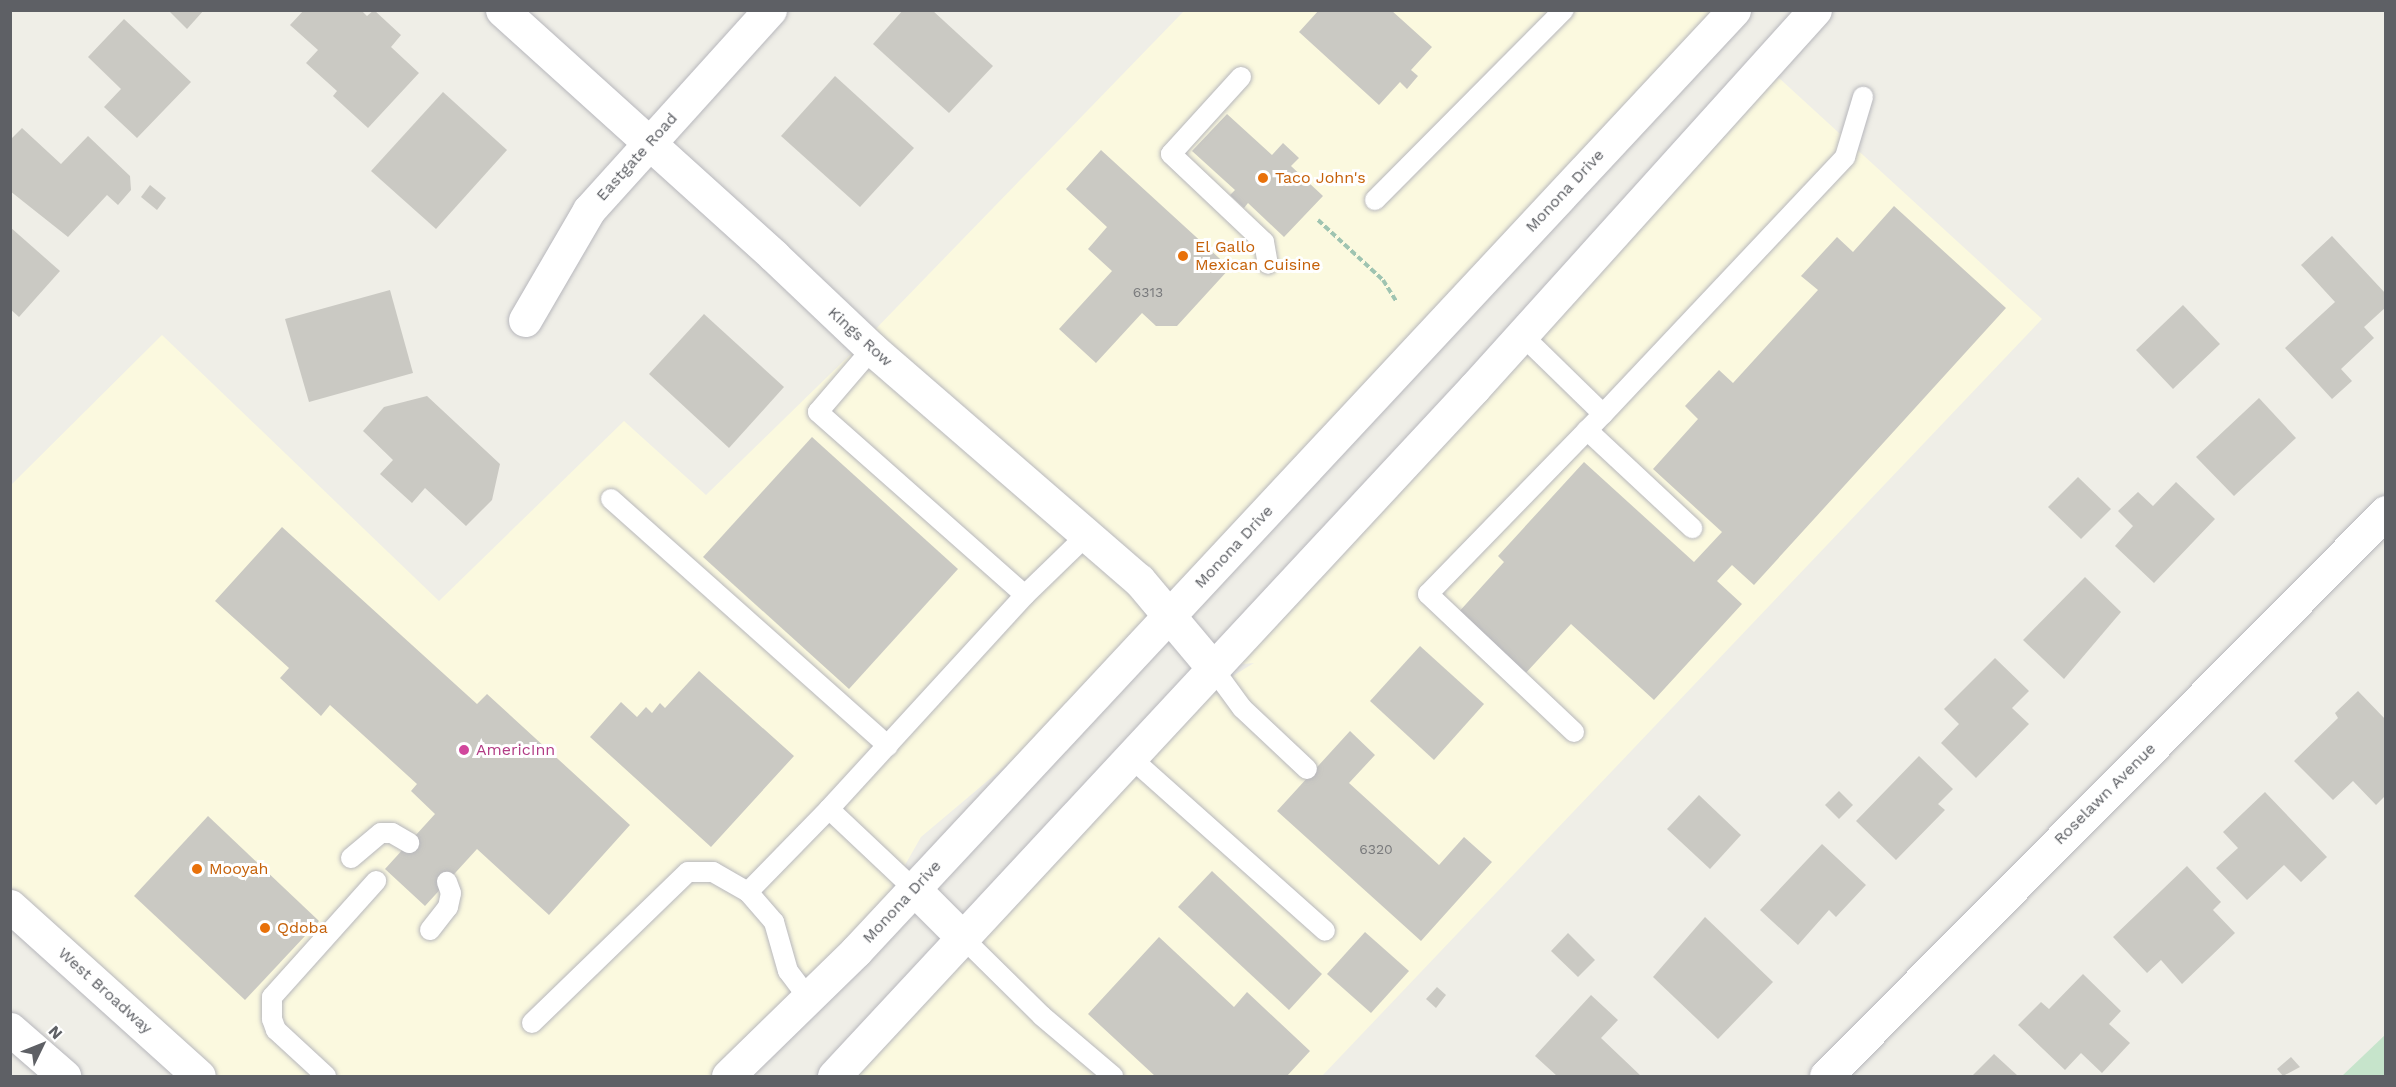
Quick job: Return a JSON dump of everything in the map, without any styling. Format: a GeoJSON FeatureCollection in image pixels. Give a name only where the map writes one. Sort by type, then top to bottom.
{"type":"FeatureCollection","features":[{"type":"Feature","properties":{"kind":"street","name":"Kings Row"},"geometry":{"type":"LineString","coordinates":[[502,10],[872,350],[1088,534],[1171,615],[1212,667]]}},
{"type":"Feature","properties":{"kind":"street","name":"Eastgate Road"},"geometry":{"type":"LineString","coordinates":[[525,320],[589,210],[771,10]]}},
{"type":"Feature","properties":{"kind":"street"},"geometry":{"type":"LineString","coordinates":[[834,1077],[1522,335],[1815,10]]}},
{"type":"Feature","properties":{"kind":"street","name":"Monona Drive"},"geometry":{"type":"LineString","coordinates":[[728,1077],[914,890],[1728,12]]}},
{"type":"Feature","properties":{"kind":"street","name":"Roselawn Avenue"},"geometry":{"type":"LineString","coordinates":[[1826,1077],[2385,512]]}},
{"type":"Feature","properties":{"kind":"street"},"geometry":{"type":"LineString","coordinates":[[914,890],[962,937]]}},
{"type":"Feature","properties":{"kind":"street","name":"West Broadway"},"geometry":{"type":"LineString","coordinates":[[10,906],[199,1077]]}},
{"type":"Feature","properties":{"kind":"street"},"geometry":{"type":"LineString","coordinates":[[10,1029],[64,1077]]}},
{"type":"Feature","properties":{"kind":"lane"},"geometry":{"type":"LineString","coordinates":[[1375,200],[1564,10]]}},
{"type":"Feature","properties":{"kind":"lane"},"geometry":{"type":"LineString","coordinates":[[1241,77],[1171,154],[1264,242],[1268,264]]}},
{"type":"Feature","properties":{"kind":"lane"},"geometry":{"type":"LineString","coordinates":[[1574,732],[1428,594],[1603,414],[1845,157],[1863,97]]}},
{"type":"Feature","properties":{"kind":"lane"},"geometry":{"type":"LineString","coordinates":[[1522,335],[1603,414]]}},
{"type":"Feature","properties":{"kind":"lane"},"geometry":{"type":"LineString","coordinates":[[872,350],[818,412],[1025,595]]}},
{"type":"Feature","properties":{"kind":"lane"},"geometry":{"type":"LineString","coordinates":[[1587,430],[1692,528]]}},
{"type":"Feature","properties":{"kind":"lane"},"geometry":{"type":"LineString","coordinates":[[611,499],[888,746]]}},
{"type":"Feature","properties":{"kind":"lane"},"geometry":{"type":"LineString","coordinates":[[748,892],[888,746],[1025,595],[1088,534]]}},
{"type":"Feature","properties":{"kind":"lane"},"geometry":{"type":"LineString","coordinates":[[1212,667],[1242,708],[1307,769]]}},
{"type":"Feature","properties":{"kind":"lane"},"geometry":{"type":"LineString","coordinates":[[1130,757],[1325,931]]}},
{"type":"Feature","properties":{"kind":"lane"},"geometry":{"type":"LineString","coordinates":[[829,809],[914,890]]}},
{"type":"Feature","properties":{"kind":"lane"},"geometry":{"type":"LineString","coordinates":[[351,858],[381,833],[392,832],[409,843]]}},
{"type":"Feature","properties":{"kind":"lane"},"geometry":{"type":"LineString","coordinates":[[532,1023],[688,872],[713,872],[748,892],[774,922],[788,971],[807,996]]}},
{"type":"Feature","properties":{"kind":"lane"},"geometry":{"type":"LineString","coordinates":[[326,1077],[276,1030],[272,1019],[272,997],[376,881]]}},
{"type":"Feature","properties":{"kind":"lane"},"geometry":{"type":"LineString","coordinates":[[430,930],[448,907],[452,893],[447,882]]}},
{"type":"Feature","properties":{"kind":"lane"},"geometry":{"type":"LineString","coordinates":[[962,937],[1042,1016],[1113,1077]]}},
{"type":"Feature","properties":{"kind":"path"},"geometry":{"type":"LineString","coordinates":[[1318,220],[1383,280],[1396,301]]}},
{"type":"Feature","properties":{"kind":"shaded area"},"geometry":{"type":"Polygon","coordinates":[[[1184,11],[1734,11],[1119,670],[921,837],[856,951],[728,1076],[199,1076],[11,906],[11,485],[162,335],[439,601],[624,421],[706,495],[864,341],[1184,11]]]}},
{"type":"Feature","properties":{"kind":"shaded area"},"geometry":{"type":"Polygon","coordinates":[[[1779,78],[2042,319],[1322,1076],[834,1076],[1170,714],[1254,663],[1212,667],[1709,126],[1779,78]]]}},
{"type":"Feature","properties":{"kind":"green space"},"geometry":{"type":"Polygon","coordinates":[[[2385,1035],[2385,1076],[2342,1076],[2385,1035]]]}},
{"type":"Feature","properties":{"kind":"building"},"geometry":{"type":"Polygon","coordinates":[[[168,10],[204,10],[187,29],[168,10]]]}},
{"type":"Feature","properties":{"kind":"building"},"geometry":{"type":"Polygon","coordinates":[[[304,10],[361,10],[367,16],[374,10],[401,35],[391,47],[419,73],[368,128],[333,96],[337,91],[306,63],[318,50],[290,25],[304,10]]]}},
{"type":"Feature","properties":{"kind":"building"},"geometry":{"type":"Polygon","coordinates":[[[903,10],[932,10],[993,66],[949,113],[873,44],[903,10]]]}},
{"type":"Feature","properties":{"kind":"building"},"geometry":{"type":"Polygon","coordinates":[[[1319,10],[1391,10],[1432,47],[1411,70],[1418,76],[1407,89],[1400,82],[1379,105],[1299,32],[1319,10]]]}},
{"type":"Feature","properties":{"kind":"building"},"geometry":{"type":"Polygon","coordinates":[[[124,19],[191,82],[137,138],[104,107],[121,89],[88,57],[124,19]]]}},
{"type":"Feature","properties":{"kind":"building"},"geometry":{"type":"Polygon","coordinates":[[[835,76],[914,148],[860,207],[781,136],[835,76]]]}},
{"type":"Feature","properties":{"kind":"building"},"geometry":{"type":"Polygon","coordinates":[[[443,92],[507,150],[436,229],[371,171],[443,92]]]}},
{"type":"Feature","properties":{"kind":"building","name":"Taco John's"},"geometry":{"type":"Polygon","coordinates":[[[1227,114],[1272,155],[1283,143],[1299,158],[1291,166],[1323,196],[1284,237],[1248,203],[1244,208],[1230,195],[1235,190],[1192,151],[1227,114]]]}},
{"type":"Feature","properties":{"kind":"building"},"geometry":{"type":"Polygon","coordinates":[[[22,128],[61,164],[88,136],[130,176],[131,190],[118,205],[107,195],[68,237],[10,191],[10,140],[22,128]]]}},
{"type":"Feature","properties":{"kind":"building"},"geometry":{"type":"Polygon","coordinates":[[[1101,150],[1230,268],[1177,326],[1156,326],[1142,313],[1096,363],[1059,329],[1112,271],[1088,249],[1107,227],[1066,189],[1101,150]]]}},
{"type":"Feature","properties":{"kind":"building"},"geometry":{"type":"Polygon","coordinates":[[[150,185],[166,198],[157,210],[141,197],[150,185]]]}},
{"type":"Feature","properties":{"kind":"building"},"geometry":{"type":"Polygon","coordinates":[[[1894,206],[2006,308],[1754,585],[1732,565],[1717,581],[1742,604],[1654,700],[1571,624],[1524,675],[1457,614],[1504,562],[1498,556],[1584,462],[1694,562],[1722,532],[1653,469],[1698,419],[1685,406],[1719,370],[1733,383],[1818,290],[1801,276],[1837,237],[1853,252],[1894,206]]]}},
{"type":"Feature","properties":{"kind":"building"},"geometry":{"type":"Polygon","coordinates":[[[10,227],[60,271],[19,317],[10,309],[10,227]]]}},
{"type":"Feature","properties":{"kind":"building"},"geometry":{"type":"Polygon","coordinates":[[[2332,236],[2386,294],[2386,307],[2364,327],[2374,338],[2341,369],[2352,381],[2332,399],[2285,348],[2335,302],[2301,265],[2332,236]]]}},
{"type":"Feature","properties":{"kind":"building"},"geometry":{"type":"Polygon","coordinates":[[[390,290],[413,373],[309,402],[285,319],[390,290]]]}},
{"type":"Feature","properties":{"kind":"building"},"geometry":{"type":"Polygon","coordinates":[[[2183,305],[2220,344],[2173,389],[2136,350],[2183,305]]]}},
{"type":"Feature","properties":{"kind":"building"},"geometry":{"type":"Polygon","coordinates":[[[704,314],[784,387],[729,448],[649,374],[704,314]]]}},
{"type":"Feature","properties":{"kind":"building"},"geometry":{"type":"Polygon","coordinates":[[[427,396],[500,464],[492,500],[466,526],[425,488],[412,503],[380,474],[393,460],[363,431],[384,407],[427,396]]]}},
{"type":"Feature","properties":{"kind":"building"},"geometry":{"type":"Polygon","coordinates":[[[2259,398],[2296,438],[2234,496],[2196,457],[2259,398]]]}},
{"type":"Feature","properties":{"kind":"building"},"geometry":{"type":"Polygon","coordinates":[[[812,437],[958,569],[849,689],[703,557],[812,437]]]}},
{"type":"Feature","properties":{"kind":"building"},"geometry":{"type":"Polygon","coordinates":[[[2078,477],[2111,509],[2081,539],[2048,507],[2078,477]]]}},
{"type":"Feature","properties":{"kind":"building"},"geometry":{"type":"Polygon","coordinates":[[[2176,482],[2215,519],[2154,583],[2115,546],[2133,526],[2118,511],[2138,492],[2153,506],[2176,482]]]}},
{"type":"Feature","properties":{"kind":"building","name":"AmericInn"},"geometry":{"type":"Polygon","coordinates":[[[282,527],[477,704],[487,694],[630,825],[549,915],[477,849],[425,906],[385,869],[435,814],[411,791],[417,784],[330,705],[321,716],[280,678],[289,668],[215,601],[282,527]]]}},
{"type":"Feature","properties":{"kind":"building"},"geometry":{"type":"Polygon","coordinates":[[[2085,577],[2121,612],[2064,679],[2023,640],[2085,577]]]}},
{"type":"Feature","properties":{"kind":"building"},"geometry":{"type":"Polygon","coordinates":[[[1420,646],[1484,704],[1434,760],[1370,701],[1420,646]]]}},
{"type":"Feature","properties":{"kind":"building"},"geometry":{"type":"Polygon","coordinates":[[[1995,658],[2029,691],[2012,708],[2029,724],[1976,778],[1941,743],[1959,724],[1944,709],[1995,658]]]}},
{"type":"Feature","properties":{"kind":"building"},"geometry":{"type":"Polygon","coordinates":[[[699,671],[794,756],[711,847],[590,737],[621,702],[637,717],[646,707],[652,713],[660,703],[665,708],[699,671]]]}},
{"type":"Feature","properties":{"kind":"building"},"geometry":{"type":"Polygon","coordinates":[[[2358,691],[2386,720],[2386,795],[2376,805],[2353,781],[2333,800],[2294,761],[2338,718],[2335,713],[2358,691]]]}},
{"type":"Feature","properties":{"kind":"building"},"geometry":{"type":"Polygon","coordinates":[[[1350,731],[1375,755],[1349,783],[1439,865],[1464,837],[1492,862],[1421,941],[1277,811],[1350,731]]]}},
{"type":"Feature","properties":{"kind":"building"},"geometry":{"type":"Polygon","coordinates":[[[1919,756],[1953,789],[1938,804],[1945,810],[1896,860],[1856,821],[1919,756]]]}},
{"type":"Feature","properties":{"kind":"building"},"geometry":{"type":"Polygon","coordinates":[[[1839,791],[1853,805],[1839,819],[1825,805],[1839,791]]]}},
{"type":"Feature","properties":{"kind":"building"},"geometry":{"type":"Polygon","coordinates":[[[2265,792],[2327,857],[2301,882],[2284,865],[2247,900],[2216,868],[2238,848],[2223,832],[2265,792]]]}},
{"type":"Feature","properties":{"kind":"building"},"geometry":{"type":"Polygon","coordinates":[[[1699,795],[1741,835],[1710,869],[1667,829],[1699,795]]]}},
{"type":"Feature","properties":{"kind":"building"},"geometry":{"type":"Polygon","coordinates":[[[208,816],[319,921],[245,1000],[134,896],[208,816]]]}},
{"type":"Feature","properties":{"kind":"building"},"geometry":{"type":"Polygon","coordinates":[[[1822,844],[1866,885],[1836,917],[1829,910],[1798,945],[1760,910],[1822,844]]]}},
{"type":"Feature","properties":{"kind":"building"},"geometry":{"type":"Polygon","coordinates":[[[2187,866],[2221,902],[2213,910],[2235,933],[2182,984],[2161,960],[2147,973],[2113,937],[2187,866]]]}},
{"type":"Feature","properties":{"kind":"building"},"geometry":{"type":"Polygon","coordinates":[[[1212,871],[1322,974],[1289,1010],[1178,907],[1212,871]]]}},
{"type":"Feature","properties":{"kind":"building"},"geometry":{"type":"Polygon","coordinates":[[[1705,917],[1773,982],[1718,1039],[1653,977],[1705,917]]]}},
{"type":"Feature","properties":{"kind":"building"},"geometry":{"type":"Polygon","coordinates":[[[1365,932],[1409,971],[1371,1013],[1327,974],[1365,932]]]}},
{"type":"Feature","properties":{"kind":"building"},"geometry":{"type":"Polygon","coordinates":[[[1568,933],[1595,960],[1578,977],[1551,951],[1568,933]]]}},
{"type":"Feature","properties":{"kind":"building"},"geometry":{"type":"Polygon","coordinates":[[[1159,937],[1234,1007],[1247,992],[1310,1051],[1287,1076],[1155,1076],[1088,1014],[1159,937]]]}},
{"type":"Feature","properties":{"kind":"building"},"geometry":{"type":"Polygon","coordinates":[[[2083,974],[2121,1011],[2109,1024],[2130,1043],[2102,1073],[2081,1053],[2065,1070],[2018,1025],[2041,1002],[2049,1009],[2083,974]]]}},
{"type":"Feature","properties":{"kind":"building"},"geometry":{"type":"Polygon","coordinates":[[[1437,987],[1446,995],[1436,1008],[1426,999],[1437,987]]]}},
{"type":"Feature","properties":{"kind":"building"},"geometry":{"type":"Polygon","coordinates":[[[1591,995],[1618,1020],[1601,1038],[1641,1076],[1557,1076],[1535,1056],[1591,995]]]}},
{"type":"Feature","properties":{"kind":"building"},"geometry":{"type":"Polygon","coordinates":[[[1994,1054],[2018,1076],[1972,1076],[1994,1054]]]}},
{"type":"Feature","properties":{"kind":"building"},"geometry":{"type":"Polygon","coordinates":[[[2291,1057],[2300,1067],[2283,1076],[2277,1069],[2291,1057]]]}},
{"type":"Feature","properties":{"kind":"place","name":"Taco John's"},"geometry":{"type":"Point","coordinates":[1263,178]}},
{"type":"Feature","properties":{"kind":"place","name":"El Gallo Mexican Cuisine"},"geometry":{"type":"Point","coordinates":[1183,256]}},
{"type":"Feature","properties":{"kind":"place","name":"AmericInn"},"geometry":{"type":"Point","coordinates":[464,750]}},
{"type":"Feature","properties":{"kind":"place","name":"Mooyah"},"geometry":{"type":"Point","coordinates":[197,869]}},
{"type":"Feature","properties":{"kind":"place","name":"Qdoba"},"geometry":{"type":"Point","coordinates":[265,928]}}]}
